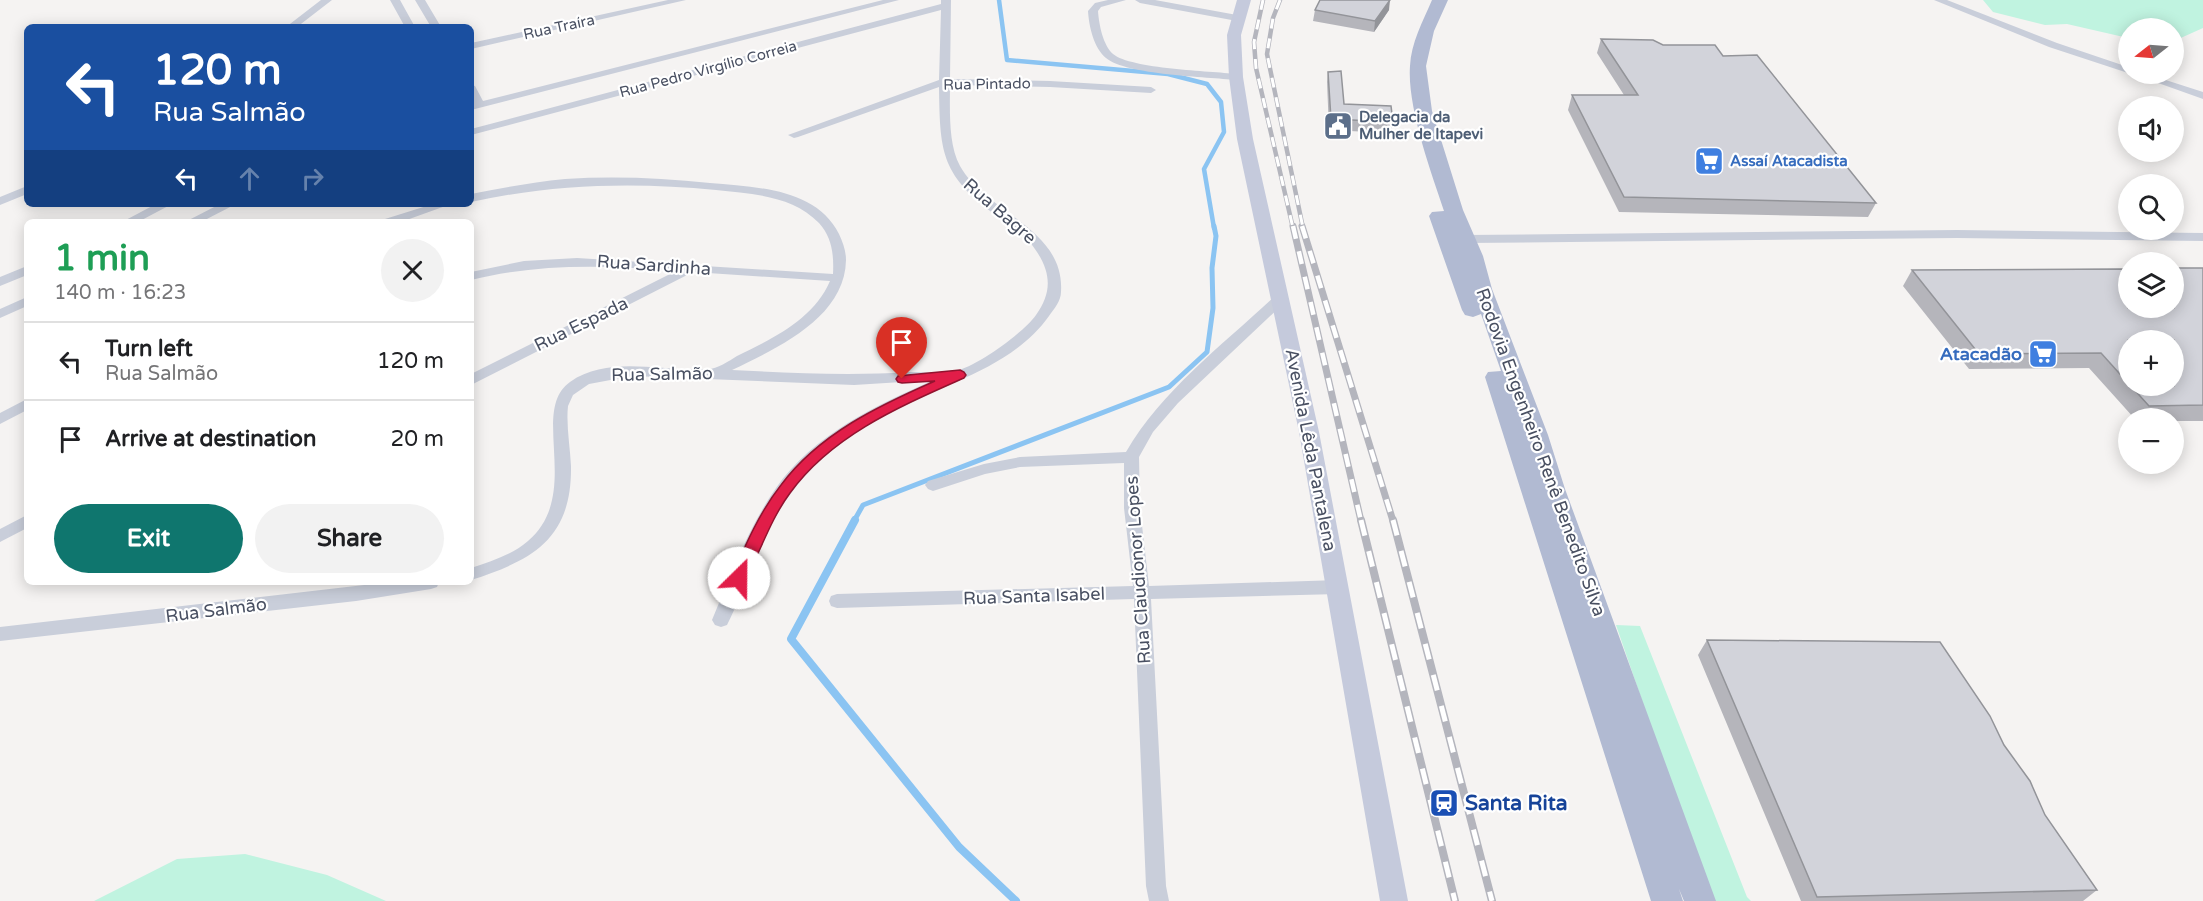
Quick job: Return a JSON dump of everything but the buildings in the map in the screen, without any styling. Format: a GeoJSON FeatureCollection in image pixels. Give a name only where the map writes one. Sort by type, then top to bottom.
{"type":"FeatureCollection","features":[{"type":"Feature","properties":{"kind":"main road","name":"Rodovia Engenheiro Renê Benedito Silva"},"geometry":{"type":"LineString","coordinates":[[1427,0],[1404,69],[1412,122],[1437,210],[1518,439],[1667,901]]}},
{"type":"Feature","properties":{"kind":"main road","name":"Rodovia Engenheiro Renê Benedito Silva"},"geometry":{"type":"LineString","coordinates":[[1440,0],[1426,31],[1418,66],[1423,111],[1439,168],[1700,901]]}},
{"type":"Feature","properties":{"kind":"street"},"geometry":{"type":"LineString","coordinates":[[295,24],[327,0]]}},
{"type":"Feature","properties":{"kind":"street"},"geometry":{"type":"LineString","coordinates":[[395,0],[408,24]]}},
{"type":"Feature","properties":{"kind":"street"},"geometry":{"type":"LineString","coordinates":[[420,0],[434,24]]}},
{"type":"Feature","properties":{"kind":"street","name":"Rua Traíra"},"geometry":{"type":"LineString","coordinates":[[474,45],[681,0]]}},
{"type":"Feature","properties":{"kind":"street","name":"Rua Pedro Virgílio Correia"},"geometry":{"type":"LineString","coordinates":[[475,106],[894,0]]}},
{"type":"Feature","properties":{"kind":"street"},"geometry":{"type":"LineString","coordinates":[[1121,0],[1098,5],[1093,12],[1107,53],[1113,58],[1150,67],[1236,77]]}},
{"type":"Feature","properties":{"kind":"street"},"geometry":{"type":"LineString","coordinates":[[1140,0],[1237,18]]}},
{"type":"Feature","properties":{"kind":"street","name":"Avenida Lêda Pantalena"},"geometry":{"type":"LineString","coordinates":[[1244,0],[1234,35],[1236,77],[1245,139],[1309,432],[1339,586],[1394,901]]}},
{"type":"Feature","properties":{"kind":"street"},"geometry":{"type":"LineString","coordinates":[[1939,0],[2053,45],[2118,67]]}},
{"type":"Feature","properties":{"kind":"street"},"geometry":{"type":"LineString","coordinates":[[1954,0],[2055,39],[2118,60]]}},
{"type":"Feature","properties":{"kind":"street","name":"Rua Pedro Virgílio Correia"},"geometry":{"type":"LineString","coordinates":[[474,131],[946,3]]}},
{"type":"Feature","properties":{"kind":"street","name":"Rua Bagre"},"geometry":{"type":"LineString","coordinates":[[721,620],[758,534],[785,489],[813,458],[858,424],[899,402],[960,375],[1019,339],[1041,320],[1055,295],[1055,272],[1045,251],[1004,213],[961,179],[948,150],[944,82],[946,3]]}},
{"type":"Feature","properties":{"kind":"street"},"geometry":{"type":"LineString","coordinates":[[2184,81],[2203,87]]}},
{"type":"Feature","properties":{"kind":"street","name":"Rua Pintado"},"geometry":{"type":"LineString","coordinates":[[794,135],[944,82],[1050,84],[1151,90]]}},
{"type":"Feature","properties":{"kind":"street"},"geometry":{"type":"LineString","coordinates":[[2168,84],[2203,96]]}},
{"type":"Feature","properties":{"kind":"street"},"geometry":{"type":"LineString","coordinates":[[474,197],[556,182],[622,180],[696,184],[770,193],[798,203],[816,213],[831,229],[841,255],[839,278],[825,304],[804,323],[716,373]]}},
{"type":"Feature","properties":{"kind":"street"},"geometry":{"type":"LineString","coordinates":[[0,201],[24,191]]}},
{"type":"Feature","properties":{"kind":"street"},"geometry":{"type":"LineString","coordinates":[[134,219],[160,207]]}},
{"type":"Feature","properties":{"kind":"street"},"geometry":{"type":"LineString","coordinates":[[198,219],[224,207]]}},
{"type":"Feature","properties":{"kind":"street"},"geometry":{"type":"LineString","coordinates":[[398,219],[436,207]]}},
{"type":"Feature","properties":{"kind":"street"},"geometry":{"type":"LineString","coordinates":[[1465,239],[1957,234],[2203,237]]}},
{"type":"Feature","properties":{"kind":"street","name":"Rua Sardinha"},"geometry":{"type":"LineString","coordinates":[[474,275],[496,269],[560,261],[595,261],[839,278]]}},
{"type":"Feature","properties":{"kind":"street","name":"Rua Espada"},"geometry":{"type":"LineString","coordinates":[[474,378],[692,268]]}},
{"type":"Feature","properties":{"kind":"street"},"geometry":{"type":"LineString","coordinates":[[0,282],[24,271]]}},
{"type":"Feature","properties":{"kind":"street","name":"Rua Claudionor Lopes"},"geometry":{"type":"LineString","coordinates":[[1159,901],[1156,886],[1142,593],[1132,508],[1131,457],[1147,429],[1173,400],[1280,299]]}},
{"type":"Feature","properties":{"kind":"street"},"geometry":{"type":"LineString","coordinates":[[0,314],[24,302]]}},
{"type":"Feature","properties":{"kind":"street","name":"Rua Salmão"},"geometry":{"type":"LineString","coordinates":[[474,573],[505,565],[530,551],[549,531],[563,498],[565,474],[561,414],[563,399],[571,389],[585,380],[607,373],[632,371],[854,380],[960,375]]}},
{"type":"Feature","properties":{"kind":"street"},"geometry":{"type":"LineString","coordinates":[[0,419],[24,406]]}},
{"type":"Feature","properties":{"kind":"street"},"geometry":{"type":"LineString","coordinates":[[933,484],[984,469],[1020,462],[1131,457]]}},
{"type":"Feature","properties":{"kind":"street"},"geometry":{"type":"LineString","coordinates":[[0,536],[24,523]]}},
{"type":"Feature","properties":{"kind":"street","name":"Rua Salmão"},"geometry":{"type":"LineString","coordinates":[[0,634],[356,594],[413,585]]}},
{"type":"Feature","properties":{"kind":"street","name":"Rua Santa Isabel"},"geometry":{"type":"LineString","coordinates":[[837,601],[1339,586]]}},
{"type":"Feature","properties":{"kind":"green space"},"geometry":{"type":"Polygon","coordinates":[[[1983,0],[2203,0],[2203,28],[2184,37],[2184,18],[2118,18],[2118,36],[2067,24],[2045,25],[1993,12],[1983,0]]]}},
{"type":"Feature","properties":{"kind":"green space"},"geometry":{"type":"Polygon","coordinates":[[[1616,625],[1640,626],[1747,897],[1751,901],[1711,901],[1616,625]]]}},
{"type":"Feature","properties":{"kind":"green space"},"geometry":{"type":"Polygon","coordinates":[[[245,854],[327,875],[386,901],[94,901],[177,859],[245,854]]]}},
{"type":"Feature","properties":{"kind":"waterway"},"geometry":{"type":"LineString","coordinates":[[999,0],[1007,60],[1168,74],[1207,84],[1221,102],[1224,132],[1204,169],[1214,228]]}},
{"type":"Feature","properties":{"kind":"waterway"},"geometry":{"type":"LineString","coordinates":[[854,521],[863,505],[1169,387],[1207,352],[1213,308],[1212,268],[1216,236],[1214,226]]}},
{"type":"Feature","properties":{"kind":"waterway"},"geometry":{"type":"LineString","coordinates":[[855,520],[791,639],[959,847],[1016,901]]}},
{"type":"Feature","properties":{"kind":"railway"},"geometry":{"type":"LineString","coordinates":[[1263,0],[1254,42],[1256,68],[1293,228]]}},
{"type":"Feature","properties":{"kind":"railway"},"geometry":{"type":"LineString","coordinates":[[1280,0],[1273,18],[1267,54],[1303,228]]}},
{"type":"Feature","properties":{"kind":"railway"},"geometry":{"type":"LineString","coordinates":[[1293,226],[1361,521]]}},
{"type":"Feature","properties":{"kind":"railway"},"geometry":{"type":"LineString","coordinates":[[1302,226],[1393,521]]}},
{"type":"Feature","properties":{"kind":"railway"},"geometry":{"type":"LineString","coordinates":[[1361,520],[1455,901]]}},
{"type":"Feature","properties":{"kind":"railway"},"geometry":{"type":"LineString","coordinates":[[1393,520],[1492,901]]}},
{"type":"Feature","properties":{"kind":"place","name":"Delegacia da Mulher de Itapevi"},"geometry":{"type":"Point","coordinates":[1338,126]}},
{"type":"Feature","properties":{"kind":"place","name":"Assaí Atacadista"},"geometry":{"type":"Point","coordinates":[1709,161]}},
{"type":"Feature","properties":{"kind":"place","name":"Atacadão"},"geometry":{"type":"Point","coordinates":[2043,354]}},
{"type":"Feature","properties":{"kind":"place","name":"Santa Rita"},"geometry":{"type":"Point","coordinates":[1444,803]}},
{"type":"Feature","properties":{"kind":"route"},"geometry":{"type":"LineString","coordinates":[[739,578],[758,534],[785,489],[813,458],[858,424],[899,402],[960,375],[902,379]]}}]}
